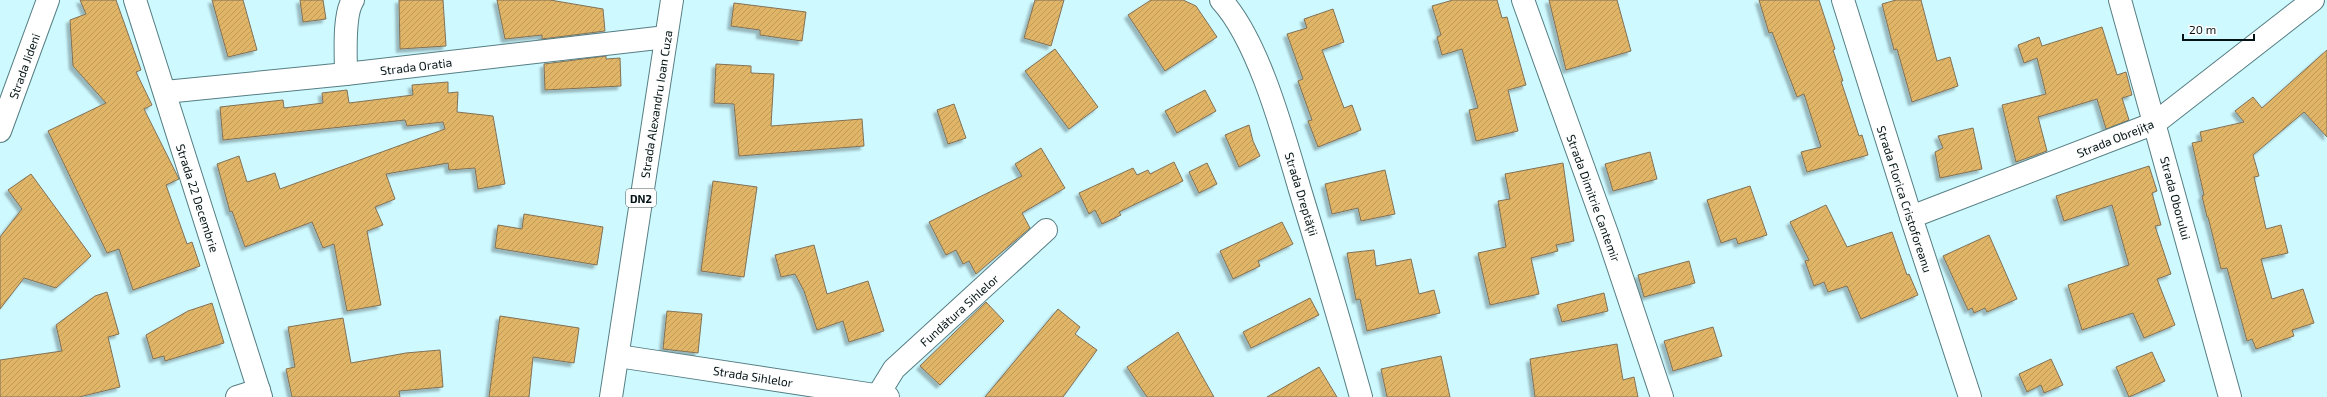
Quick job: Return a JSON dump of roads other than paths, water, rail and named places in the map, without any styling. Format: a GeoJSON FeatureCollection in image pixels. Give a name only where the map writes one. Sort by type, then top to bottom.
{"type":"FeatureCollection","features":[{"type":"Feature","properties":{"kind":"street","name":"Strada Jideni"},"geometry":{"type":"LineString","coordinates":[[0,131],[48,0]]}},
{"type":"Feature","properties":{"kind":"street","name":"Strada 22 Decembrie"},"geometry":{"type":"LineString","coordinates":[[135,0],[260,393]]}},
{"type":"Feature","properties":{"kind":"street"},"geometry":{"type":"LineString","coordinates":[[346,74],[346,32],[350,5],[353,0]]}},
{"type":"Feature","properties":{"kind":"street","name":"Strada Alexandru Ioan Cuza"},"geometry":{"type":"LineString","coordinates":[[611,397],[672,0]]}},
{"type":"Feature","properties":{"kind":"street","name":"Strada Dreptății"},"geometry":{"type":"LineString","coordinates":[[1221,0],[1230,10],[1251,49],[1278,117],[1361,397]]}},
{"type":"Feature","properties":{"kind":"street","name":"Strada Dimitrie Cantemir"},"geometry":{"type":"LineString","coordinates":[[1523,0],[1608,236],[1662,397]]}},
{"type":"Feature","properties":{"kind":"street","name":"Strada Florica Cristoforeanu"},"geometry":{"type":"LineString","coordinates":[[1843,0],[1911,218],[1970,397]]}},
{"type":"Feature","properties":{"kind":"street","name":"Strada Oborului"},"geometry":{"type":"LineString","coordinates":[[2120,0],[2230,397]]}},
{"type":"Feature","properties":{"kind":"street","name":"Strada Obrejița"},"geometry":{"type":"LineString","coordinates":[[1911,218],[2155,122],[2313,0]]}},
{"type":"Feature","properties":{"kind":"street","name":"Strada Oratia"},"geometry":{"type":"LineString","coordinates":[[165,92],[346,74],[666,37]]}},
{"type":"Feature","properties":{"kind":"street","name":"Fundătura Sihlelor"},"geometry":{"type":"LineString","coordinates":[[883,396],[894,369],[1046,230]]}},
{"type":"Feature","properties":{"kind":"street","name":"Strada Sihlelor"},"geometry":{"type":"LineString","coordinates":[[618,356],[883,396]]}},
{"type":"Feature","properties":{"kind":"street"},"geometry":{"type":"LineString","coordinates":[[236,397],[260,393]]}}]}
